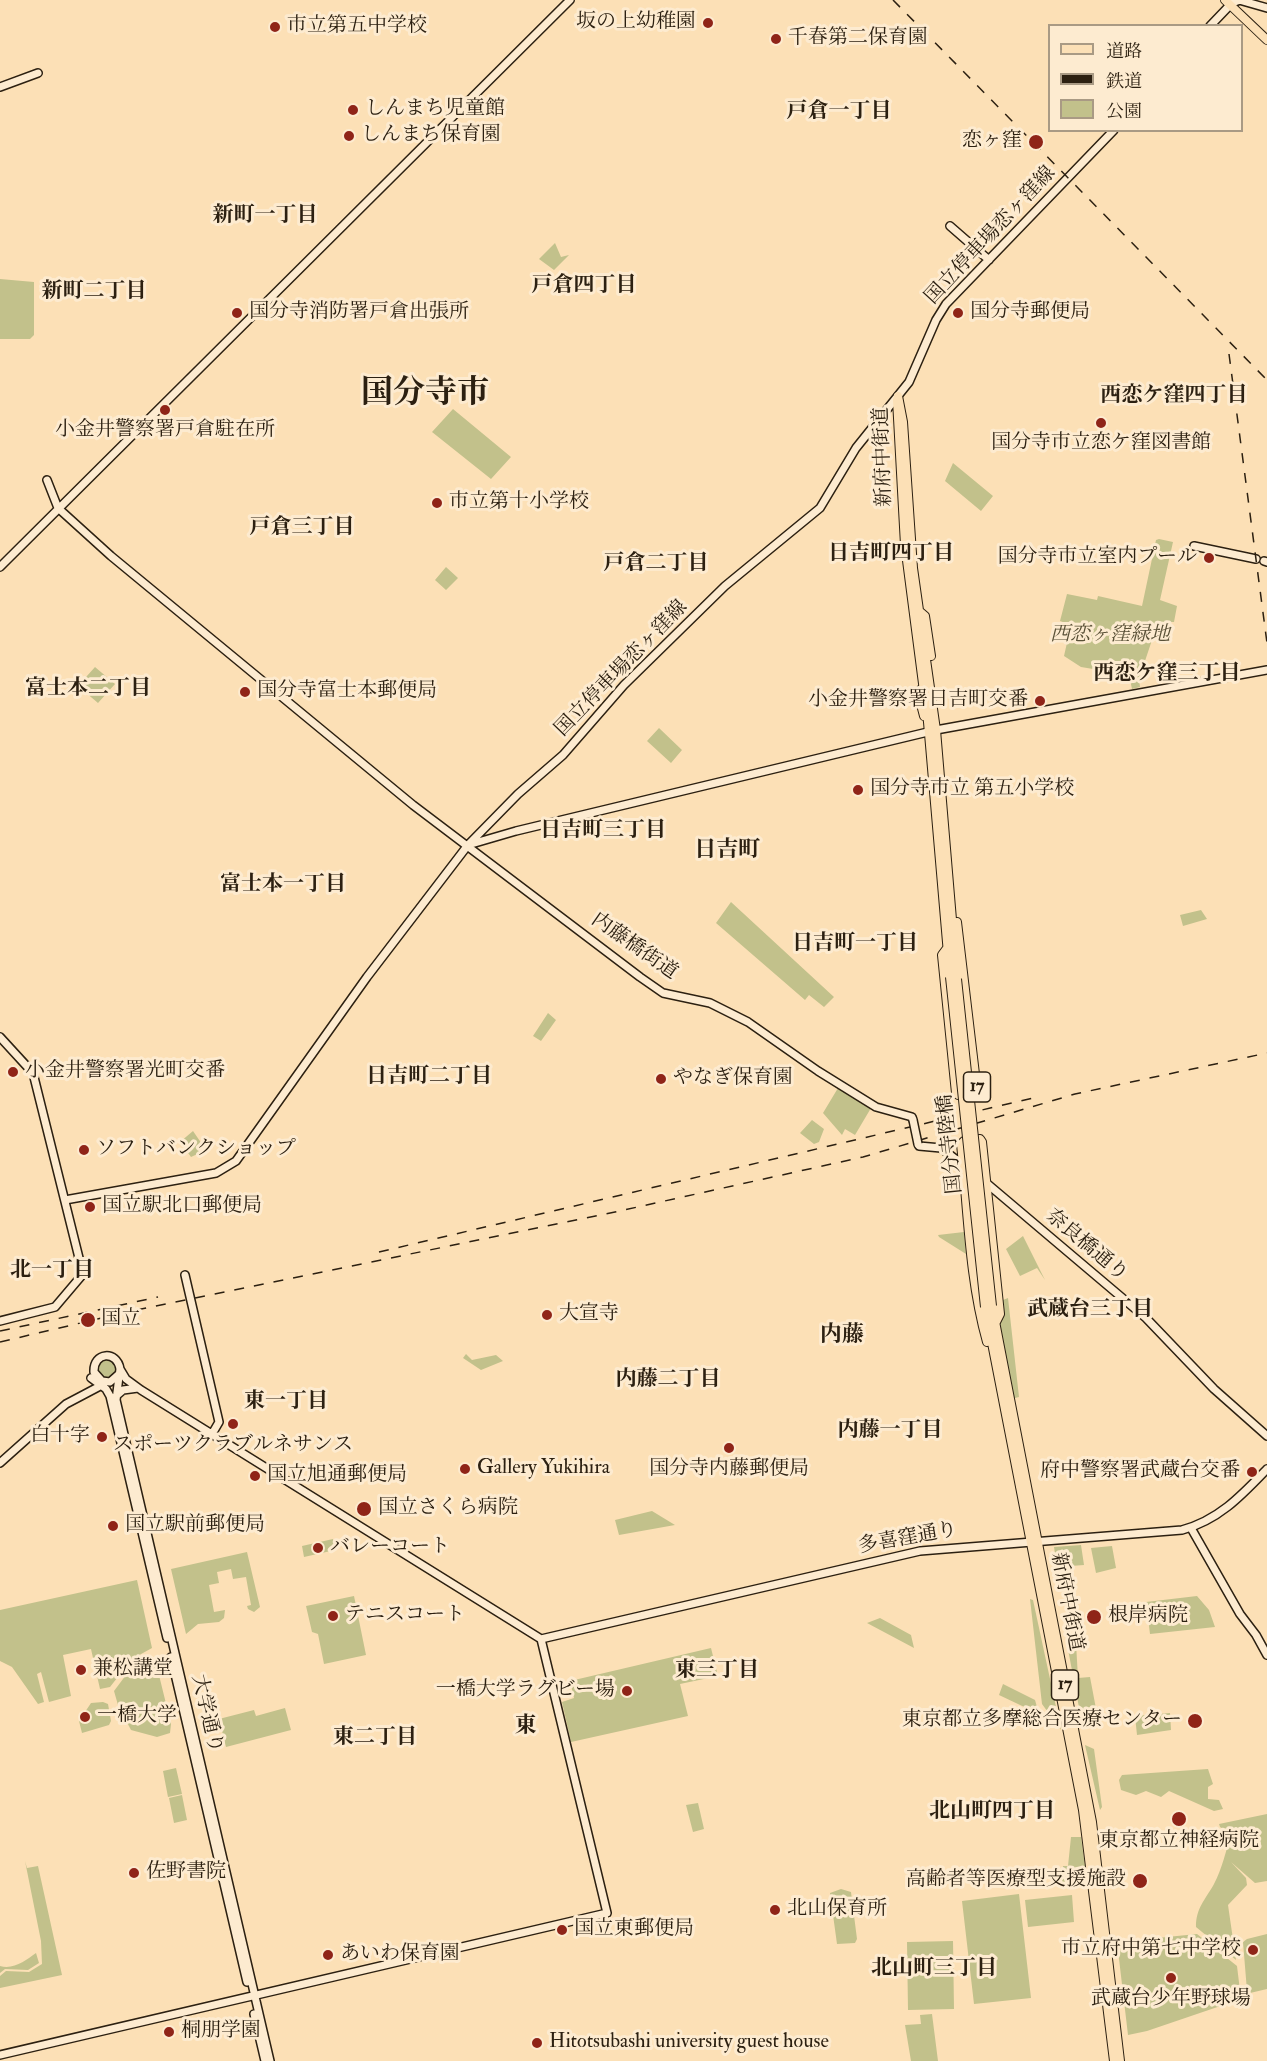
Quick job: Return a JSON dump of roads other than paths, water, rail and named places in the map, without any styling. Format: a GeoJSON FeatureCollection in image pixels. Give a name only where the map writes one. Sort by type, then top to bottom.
{"type":"FeatureCollection","features":[{"type":"Feature","properties":{"kind":"main road"},"geometry":{"type":"LineString","coordinates":[[0,567],[570,0]]}},
{"type":"Feature","properties":{"kind":"main road"},"geometry":{"type":"LineString","coordinates":[[1211,24],[1227,3],[1239,0],[1267,8]]}},
{"type":"Feature","properties":{"kind":"main road"},"geometry":{"type":"LineString","coordinates":[[1227,3],[1267,40]]}},
{"type":"Feature","properties":{"kind":"main road"},"geometry":{"type":"LineString","coordinates":[[0,87],[38,73]]}},
{"type":"Feature","properties":{"kind":"main road","name":"国立停車場恋ヶ窪線"},"geometry":{"type":"LineString","coordinates":[[65,1200],[216,1173],[232,1165],[310,1055],[468,845],[563,755],[624,686],[737,574],[820,508],[856,448],[914,373],[943,308],[1112,132]]}},
{"type":"Feature","properties":{"kind":"main road"},"geometry":{"type":"LineString","coordinates":[[950,226],[989,260]]}},
{"type":"Feature","properties":{"kind":"main road","name":"新府中街道"},"geometry":{"type":"LineString","coordinates":[[898,396],[903,422],[918,610],[933,707],[932,731],[939,805],[939,842],[948,947],[954,978]]}},
{"type":"Feature","properties":{"kind":"main road","name":"新府中街道"},"geometry":{"type":"LineString","coordinates":[[898,396],[905,545],[923,687],[939,764],[952,914],[954,978]]}},
{"type":"Feature","properties":{"kind":"main road"},"geometry":{"type":"LineString","coordinates":[[47,480],[58,508]]}},
{"type":"Feature","properties":{"kind":"main road","name":"内藤橋街道"},"geometry":{"type":"LineString","coordinates":[[58,508],[111,556],[386,782],[663,993],[710,1003],[748,1022],[868,1102],[886,1111],[912,1117],[919,1146],[941,1148],[963,1165]]}},
{"type":"Feature","properties":{"kind":"main road"},"geometry":{"type":"LineString","coordinates":[[1194,546],[1262,560]]}},
{"type":"Feature","properties":{"kind":"main road"},"geometry":{"type":"LineString","coordinates":[[468,845],[497,835],[932,731],[1267,670]]}},
{"type":"Feature","properties":{"kind":"main road"},"geometry":{"type":"LineString","coordinates":[[490,822],[491,830],[497,835]]}},
{"type":"Feature","properties":{"kind":"main road","name":"17"},"geometry":{"type":"LineString","coordinates":[[948,947],[942,953],[942,966],[956,1092],[958,1095],[975,1094],[977,1090],[962,950],[956,919],[952,914]]}},
{"type":"Feature","properties":{"kind":"main road","name":"国分寺陸橋"},"geometry":{"type":"LineString","coordinates":[[954,978],[989,1307]]}},
{"type":"Feature","properties":{"kind":"main road"},"geometry":{"type":"LineString","coordinates":[[0,1037],[33,1073],[83,1274],[55,1307],[0,1321]]}},
{"type":"Feature","properties":{"kind":"main road","name":"17"},"geometry":{"type":"LineString","coordinates":[[995,1324],[1000,1314],[981,1140],[962,1142],[979,1307],[989,1349],[995,1362]]}},
{"type":"Feature","properties":{"kind":"main road"},"geometry":{"type":"LineString","coordinates":[[963,1165],[986,1183]]}},
{"type":"Feature","properties":{"kind":"main road","name":"奈良橋通り"},"geometry":{"type":"LineString","coordinates":[[986,1183],[1146,1318],[1214,1389],[1267,1436]]}},
{"type":"Feature","properties":{"kind":"main road"},"geometry":{"type":"LineString","coordinates":[[185,1275],[219,1422],[212,1434]]}},
{"type":"Feature","properties":{"kind":"main road","name":"新府中街道"},"geometry":{"type":"LineString","coordinates":[[989,1307],[995,1324],[1088,1840],[1113,2061]]}},
{"type":"Feature","properties":{"kind":"main road","name":"新府中街道"},"geometry":{"type":"LineString","coordinates":[[989,1307],[995,1362],[1093,1830],[1120,2061]]}},
{"type":"Feature","properties":{"kind":"main road"},"geometry":{"type":"LineString","coordinates":[[0,2055],[607,1913],[541,1639],[130,1383],[120,1372],[116,1358],[108,1355],[96,1360],[91,1378],[81,1394]]}},
{"type":"Feature","properties":{"kind":"main road"},"geometry":{"type":"LineString","coordinates":[[93,1369],[98,1379],[110,1382]]}},
{"type":"Feature","properties":{"kind":"main road"},"geometry":{"type":"LineString","coordinates":[[0,1462],[66,1404],[81,1394],[110,1382],[120,1372]]}},
{"type":"Feature","properties":{"kind":"main road","name":"大学通り"},"geometry":{"type":"LineString","coordinates":[[120,1372],[114,1399],[253,1997],[270,2061]]}},
{"type":"Feature","properties":{"kind":"main road"},"geometry":{"type":"LineString","coordinates":[[91,1378],[101,1385],[138,1388]]}},
{"type":"Feature","properties":{"kind":"main road","name":"大学通り"},"geometry":{"type":"LineString","coordinates":[[101,1385],[114,1399]]}},
{"type":"Feature","properties":{"kind":"main road"},"geometry":{"type":"LineString","coordinates":[[81,1394],[100,1392],[114,1399],[120,1391],[138,1388]]}},
{"type":"Feature","properties":{"kind":"main road","name":"多喜窪通り"},"geometry":{"type":"LineString","coordinates":[[541,1639],[889,1556],[1034,1540],[1169,1533],[1191,1528],[1224,1511],[1267,1469]]}},
{"type":"Feature","properties":{"kind":"main road"},"geometry":{"type":"LineString","coordinates":[[1191,1528],[1240,1614],[1256,1635],[1267,1655]]}},
{"type":"Feature","properties":{"kind":"main road","name":"大学通り"},"geometry":{"type":"LineString","coordinates":[[253,1997],[265,2061]]}},
{"type":"Feature","properties":{"kind":"railway"},"geometry":{"type":"LineString","coordinates":[[893,0],[1267,380]]}},
{"type":"Feature","properties":{"kind":"railway"},"geometry":{"type":"LineString","coordinates":[[1229,354],[1267,643]]}},
{"type":"Feature","properties":{"kind":"railway"},"geometry":{"type":"LineString","coordinates":[[0,1342],[127,1312],[615,1212],[863,1157],[1075,1094],[1267,1053]]}},
{"type":"Feature","properties":{"kind":"railway"},"geometry":{"type":"LineString","coordinates":[[379,1252],[1033,1098]]}},
{"type":"Feature","properties":{"kind":"railway"},"geometry":{"type":"LineString","coordinates":[[0,1331],[158,1297]]}},
{"type":"Feature","properties":{"kind":"place","name":"坂の上幼稚園"},"geometry":{"type":"Point","coordinates":[708,23]}},
{"type":"Feature","properties":{"kind":"place","name":"市立第五中学校"},"geometry":{"type":"Point","coordinates":[275,27]}},
{"type":"Feature","properties":{"kind":"place","name":"千春第二保育園"},"geometry":{"type":"Point","coordinates":[776,39]}},
{"type":"Feature","properties":{"kind":"place","name":"しんまち児童館"},"geometry":{"type":"Point","coordinates":[353,110]}},
{"type":"Feature","properties":{"kind":"place","name":"しんまち保育園"},"geometry":{"type":"Point","coordinates":[349,136]}},
{"type":"Feature","properties":{"kind":"place","name":"恋ヶ窪"},"geometry":{"type":"Point","coordinates":[1036,142]}},
{"type":"Feature","properties":{"kind":"place","name":"国分寺消防署戸倉出張所"},"geometry":{"type":"Point","coordinates":[237,313]}},
{"type":"Feature","properties":{"kind":"place","name":"国分寺郵便局"},"geometry":{"type":"Point","coordinates":[958,313]}},
{"type":"Feature","properties":{"kind":"place","name":"小金井警察署戸倉駐在所"},"geometry":{"type":"Point","coordinates":[165,410]}},
{"type":"Feature","properties":{"kind":"place","name":"国分寺市立恋ケ窪図書館"},"geometry":{"type":"Point","coordinates":[1101,423]}},
{"type":"Feature","properties":{"kind":"place","name":"市立第十小学校"},"geometry":{"type":"Point","coordinates":[437,503]}},
{"type":"Feature","properties":{"kind":"place","name":"国分寺市立室内プール"},"geometry":{"type":"Point","coordinates":[1209,558]}},
{"type":"Feature","properties":{"kind":"place","name":"国分寺富士本郵便局"},"geometry":{"type":"Point","coordinates":[245,692]}},
{"type":"Feature","properties":{"kind":"place","name":"小金井警察署日吉町交番"},"geometry":{"type":"Point","coordinates":[1040,701]}},
{"type":"Feature","properties":{"kind":"place","name":"国分寺市立 第五小学校"},"geometry":{"type":"Point","coordinates":[858,790]}},
{"type":"Feature","properties":{"kind":"place","name":"小金井警察署光町交番"},"geometry":{"type":"Point","coordinates":[13,1072]}},
{"type":"Feature","properties":{"kind":"place","name":"やなぎ保育園"},"geometry":{"type":"Point","coordinates":[661,1079]}},
{"type":"Feature","properties":{"kind":"place","name":"ソフトバンクショップ"},"geometry":{"type":"Point","coordinates":[84,1150]}},
{"type":"Feature","properties":{"kind":"place","name":"国立駅北口郵便局"},"geometry":{"type":"Point","coordinates":[90,1207]}},
{"type":"Feature","properties":{"kind":"place","name":"大宣寺"},"geometry":{"type":"Point","coordinates":[547,1315]}},
{"type":"Feature","properties":{"kind":"place","name":"国立"},"geometry":{"type":"Point","coordinates":[88,1320]}},
{"type":"Feature","properties":{"kind":"place","name":"スポーツクラブルネサンス"},"geometry":{"type":"Point","coordinates":[233,1424]}},
{"type":"Feature","properties":{"kind":"place","name":"白十字"},"geometry":{"type":"Point","coordinates":[102,1437]}},
{"type":"Feature","properties":{"kind":"place","name":"国分寺内藤郵便局"},"geometry":{"type":"Point","coordinates":[729,1448]}},
{"type":"Feature","properties":{"kind":"place","name":"Gallery Yukihira"},"geometry":{"type":"Point","coordinates":[465,1469]}},
{"type":"Feature","properties":{"kind":"place","name":"府中警察署武蔵台交番"},"geometry":{"type":"Point","coordinates":[1252,1472]}},
{"type":"Feature","properties":{"kind":"place","name":"国立旭通郵便局"},"geometry":{"type":"Point","coordinates":[255,1476]}},
{"type":"Feature","properties":{"kind":"place","name":"国立さくら病院"},"geometry":{"type":"Point","coordinates":[364,1509]}},
{"type":"Feature","properties":{"kind":"place","name":"国立駅前郵便局"},"geometry":{"type":"Point","coordinates":[113,1526]}},
{"type":"Feature","properties":{"kind":"place","name":"バレーコート"},"geometry":{"type":"Point","coordinates":[318,1548]}},
{"type":"Feature","properties":{"kind":"place","name":"テニスコート"},"geometry":{"type":"Point","coordinates":[333,1616]}},
{"type":"Feature","properties":{"kind":"place","name":"根岸病院"},"geometry":{"type":"Point","coordinates":[1094,1617]}},
{"type":"Feature","properties":{"kind":"place","name":"兼松講堂"},"geometry":{"type":"Point","coordinates":[81,1670]}},
{"type":"Feature","properties":{"kind":"place","name":"一橋大学ラグビー場"},"geometry":{"type":"Point","coordinates":[627,1691]}},
{"type":"Feature","properties":{"kind":"place","name":"一橋大学"},"geometry":{"type":"Point","coordinates":[85,1717]}},
{"type":"Feature","properties":{"kind":"place","name":"東京都立多摩総合医療センター"},"geometry":{"type":"Point","coordinates":[1195,1721]}},
{"type":"Feature","properties":{"kind":"place","name":"東京都立神経病院"},"geometry":{"type":"Point","coordinates":[1179,1819]}},
{"type":"Feature","properties":{"kind":"place","name":"佐野書院"},"geometry":{"type":"Point","coordinates":[134,1873]}},
{"type":"Feature","properties":{"kind":"place","name":"高齢者等医療型支援施設"},"geometry":{"type":"Point","coordinates":[1140,1881]}},
{"type":"Feature","properties":{"kind":"place","name":"北山保育所"},"geometry":{"type":"Point","coordinates":[775,1910]}},
{"type":"Feature","properties":{"kind":"place","name":"国立東郵便局"},"geometry":{"type":"Point","coordinates":[562,1930]}},
{"type":"Feature","properties":{"kind":"place","name":"市立府中第七中学校"},"geometry":{"type":"Point","coordinates":[1253,1950]}},
{"type":"Feature","properties":{"kind":"place","name":"あいわ保育園"},"geometry":{"type":"Point","coordinates":[328,1955]}},
{"type":"Feature","properties":{"kind":"place","name":"武蔵台少年野球場"},"geometry":{"type":"Point","coordinates":[1171,1978]}},
{"type":"Feature","properties":{"kind":"place","name":"桐朋学園"},"geometry":{"type":"Point","coordinates":[169,2032]}},
{"type":"Feature","properties":{"kind":"place","name":"Hitotsubashi university guest house"},"geometry":{"type":"Point","coordinates":[537,2043]}},
{"type":"Feature","properties":{"kind":"district","name":"戸倉一丁目"},"geometry":{"type":"Point","coordinates":[839,112]}},
{"type":"Feature","properties":{"kind":"district","name":"新町一丁目"},"geometry":{"type":"Point","coordinates":[265,216]}},
{"type":"Feature","properties":{"kind":"district","name":"戸倉四丁目"},"geometry":{"type":"Point","coordinates":[584,286]}},
{"type":"Feature","properties":{"kind":"district","name":"新町二丁目"},"geometry":{"type":"Point","coordinates":[94,292]}},
{"type":"Feature","properties":{"kind":"district","name":"国分寺市"},"geometry":{"type":"Point","coordinates":[425,395]}},
{"type":"Feature","properties":{"kind":"district","name":"西恋ケ窪四丁目"},"geometry":{"type":"Point","coordinates":[1174,396]}},
{"type":"Feature","properties":{"kind":"district","name":"戸倉三丁目"},"geometry":{"type":"Point","coordinates":[302,528]}},
{"type":"Feature","properties":{"kind":"district","name":"日吉町四丁目"},"geometry":{"type":"Point","coordinates":[891,554]}},
{"type":"Feature","properties":{"kind":"district","name":"戸倉二丁目"},"geometry":{"type":"Point","coordinates":[656,564]}},
{"type":"Feature","properties":{"kind":"district","name":"西恋ケ窪三丁目"},"geometry":{"type":"Point","coordinates":[1167,674]}},
{"type":"Feature","properties":{"kind":"district","name":"富士本二丁目"},"geometry":{"type":"Point","coordinates":[88,689]}},
{"type":"Feature","properties":{"kind":"district","name":"日吉町三丁目"},"geometry":{"type":"Point","coordinates":[603,831]}},
{"type":"Feature","properties":{"kind":"district","name":"日吉町"},"geometry":{"type":"Point","coordinates":[727,851]}},
{"type":"Feature","properties":{"kind":"district","name":"富士本一丁目"},"geometry":{"type":"Point","coordinates":[283,885]}},
{"type":"Feature","properties":{"kind":"district","name":"日吉町一丁目"},"geometry":{"type":"Point","coordinates":[855,944]}},
{"type":"Feature","properties":{"kind":"district","name":"日吉町二丁目"},"geometry":{"type":"Point","coordinates":[429,1077]}},
{"type":"Feature","properties":{"kind":"district","name":"北一丁目"},"geometry":{"type":"Point","coordinates":[52,1271]}},
{"type":"Feature","properties":{"kind":"district","name":"武蔵台三丁目"},"geometry":{"type":"Point","coordinates":[1090,1310]}},
{"type":"Feature","properties":{"kind":"district","name":"内藤"},"geometry":{"type":"Point","coordinates":[842,1336]}},
{"type":"Feature","properties":{"kind":"district","name":"内藤二丁目"},"geometry":{"type":"Point","coordinates":[668,1380]}},
{"type":"Feature","properties":{"kind":"district","name":"東一丁目"},"geometry":{"type":"Point","coordinates":[286,1402]}},
{"type":"Feature","properties":{"kind":"district","name":"内藤一丁目"},"geometry":{"type":"Point","coordinates":[890,1431]}},
{"type":"Feature","properties":{"kind":"district","name":"東三丁目"},"geometry":{"type":"Point","coordinates":[717,1671]}},
{"type":"Feature","properties":{"kind":"district","name":"東"},"geometry":{"type":"Point","coordinates":[526,1727]}},
{"type":"Feature","properties":{"kind":"district","name":"東二丁目"},"geometry":{"type":"Point","coordinates":[375,1738]}},
{"type":"Feature","properties":{"kind":"district","name":"北山町四丁目"},"geometry":{"type":"Point","coordinates":[992,1812]}},
{"type":"Feature","properties":{"kind":"district","name":"北山町三丁目"},"geometry":{"type":"Point","coordinates":[934,1969]}},
{"type":"Feature","properties":{"kind":"park label","name":"西恋ヶ窪緑地"},"geometry":{"type":"Point","coordinates":[1110,636]}}]}
